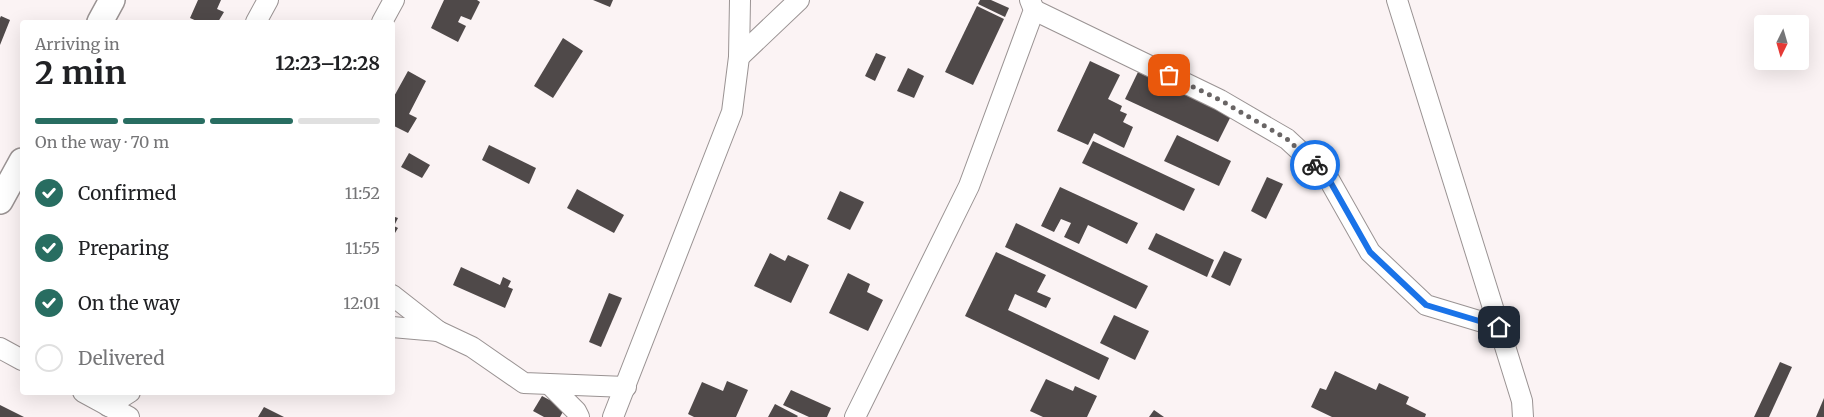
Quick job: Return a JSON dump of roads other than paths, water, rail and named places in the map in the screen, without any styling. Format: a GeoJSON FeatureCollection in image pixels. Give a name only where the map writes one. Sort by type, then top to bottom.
{"type":"FeatureCollection","features":[{"type":"Feature","properties":{"kind":"street"},"geometry":{"type":"LineString","coordinates":[[101,20],[112,0]]}},
{"type":"Feature","properties":{"kind":"street"},"geometry":{"type":"LineString","coordinates":[[257,20],[268,0]]}},
{"type":"Feature","properties":{"kind":"street"},"geometry":{"type":"LineString","coordinates":[[383,20],[394,0]]}},
{"type":"Feature","properties":{"kind":"street"},"geometry":{"type":"LineString","coordinates":[[613,417],[732,112],[739,57],[740,0]]}},
{"type":"Feature","properties":{"kind":"street"},"geometry":{"type":"LineString","coordinates":[[739,57],[799,0]]}},
{"type":"Feature","properties":{"kind":"street"},"geometry":{"type":"LineString","coordinates":[[1397,0],[1522,401],[1523,417]]}},
{"type":"Feature","properties":{"kind":"street"},"geometry":{"type":"LineString","coordinates":[[854,417],[969,186],[1032,5],[1220,100],[1287,139],[1327,176],[1370,252],[1426,305],[1499,327]]}},
{"type":"Feature","properties":{"kind":"street"},"geometry":{"type":"LineString","coordinates":[[0,201],[20,165]]}},
{"type":"Feature","properties":{"kind":"street"},"geometry":{"type":"LineString","coordinates":[[395,297],[438,331],[472,347],[524,383],[626,387]]}},
{"type":"Feature","properties":{"kind":"street"},"geometry":{"type":"LineString","coordinates":[[395,326],[438,331]]}},
{"type":"Feature","properties":{"kind":"street"},"geometry":{"type":"LineString","coordinates":[[0,348],[20,359]]}},
{"type":"Feature","properties":{"kind":"street"},"geometry":{"type":"LineString","coordinates":[[550,385],[576,411],[578,417]]}},
{"type":"Feature","properties":{"kind":"street"},"geometry":{"type":"LineString","coordinates":[[95,402],[120,395]]}},
{"type":"Feature","properties":{"kind":"street"},"geometry":{"type":"LineString","coordinates":[[95,402],[129,417]]}}]}
